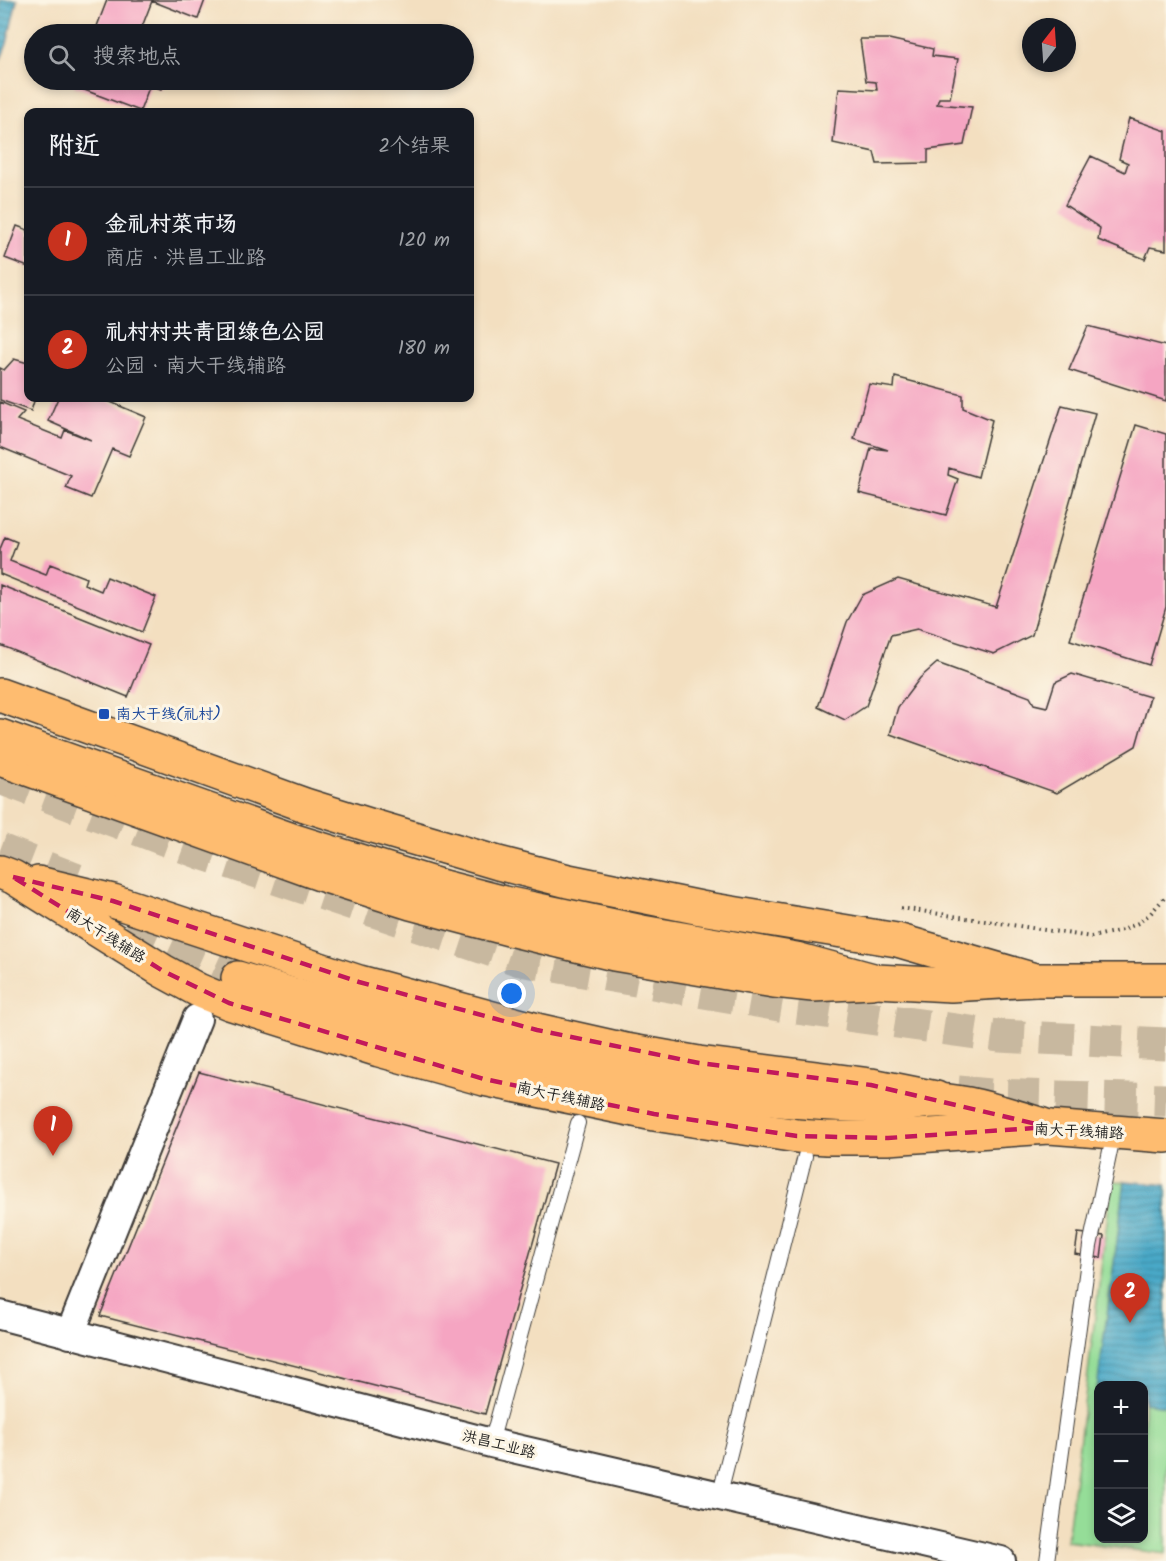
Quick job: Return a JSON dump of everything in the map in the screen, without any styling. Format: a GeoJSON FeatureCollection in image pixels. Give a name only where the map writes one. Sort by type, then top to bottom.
{"type":"FeatureCollection","features":[{"type":"Feature","properties":{"kind":"main road"},"geometry":{"type":"LineString","coordinates":[[0,695],[316,808],[498,863],[701,908],[897,940],[1035,980]]}},
{"type":"Feature","properties":{"kind":"main road"},"geometry":{"type":"LineString","coordinates":[[0,736],[295,841],[442,887],[573,918],[796,958],[877,981]]}},
{"type":"Feature","properties":{"kind":"main road"},"geometry":{"type":"LineString","coordinates":[[0,759],[313,872],[411,903],[615,954],[774,981],[813,985],[877,981],[951,985],[1035,980],[1166,980]]}},
{"type":"Feature","properties":{"kind":"main road"},"geometry":{"type":"LineString","coordinates":[[6,875],[113,901],[359,982],[537,1030],[689,1062],[872,1085],[1006,1113],[1049,1127]]}},
{"type":"Feature","properties":{"kind":"main road","name":"南大干线辅路"},"geometry":{"type":"LineString","coordinates":[[6,875],[163,971],[229,1004],[484,1079],[654,1114],[797,1136],[888,1138],[1049,1127],[1166,1136]]}},
{"type":"Feature","properties":{"kind":"main road"},"geometry":{"type":"LineString","coordinates":[[237,978],[434,1036],[551,1064],[632,1080],[730,1095],[832,1105],[889,1106],[946,1101]]}},
{"type":"Feature","properties":{"kind":"street"},"geometry":{"type":"LineString","coordinates":[[69,1334],[197,1019]]}},
{"type":"Feature","properties":{"kind":"street","name":"洪昌工业路"},"geometry":{"type":"LineString","coordinates":[[0,1315],[491,1443],[1001,1561]]}},
{"type":"Feature","properties":{"kind":"lane"},"geometry":{"type":"LineString","coordinates":[[491,1443],[578,1123]]}},
{"type":"Feature","properties":{"kind":"lane"},"geometry":{"type":"LineString","coordinates":[[1047,1561],[1090,1246],[1114,1132]]}},
{"type":"Feature","properties":{"kind":"lane"},"geometry":{"type":"LineString","coordinates":[[719,1497],[805,1156]]}},
{"type":"Feature","properties":{"kind":"path"},"geometry":{"type":"LineString","coordinates":[[894,907],[1091,937],[1107,935],[1138,923],[1150,914],[1166,896]]}},
{"type":"Feature","properties":{"kind":"highlighted area"},"geometry":{"type":"Polygon","coordinates":[[[13,877],[113,901],[359,982],[537,1030],[699,1063],[871,1085],[1049,1127],[888,1138],[797,1136],[654,1114],[484,1079],[229,1003],[163,971],[13,877]]]}},
{"type":"Feature","properties":{"kind":"green space"},"geometry":{"type":"Polygon","coordinates":[[[1112,1181],[1166,1185],[1166,1554],[1067,1541],[1112,1181]]]}},
{"type":"Feature","properties":{"kind":"water"},"geometry":{"type":"Polygon","coordinates":[[[0,0],[17,0],[7,44],[0,61],[0,0]]]}},
{"type":"Feature","properties":{"kind":"water"},"geometry":{"type":"Polygon","coordinates":[[[1125,1181],[1166,1185],[1166,1406],[1148,1404],[1148,1381],[1098,1381],[1125,1181]]]}},
{"type":"Feature","properties":{"kind":"building"},"geometry":{"type":"Polygon","coordinates":[[[107,0],[205,0],[198,19],[152,1],[143,24],[98,24],[107,0]]]}},
{"type":"Feature","properties":{"kind":"building"},"geometry":{"type":"Polygon","coordinates":[[[860,39],[889,39],[933,49],[932,56],[958,59],[950,98],[939,98],[937,104],[972,107],[964,145],[928,150],[928,163],[877,164],[874,152],[833,143],[839,88],[877,90],[876,82],[866,81],[860,39]]]}},
{"type":"Feature","properties":{"kind":"building"},"geometry":{"type":"Polygon","coordinates":[[[85,90],[148,90],[141,108],[132,108],[85,90]]]}},
{"type":"Feature","properties":{"kind":"building"},"geometry":{"type":"Polygon","coordinates":[[[1129,118],[1166,131],[1166,250],[1150,247],[1145,259],[1098,240],[1100,228],[1065,205],[1091,156],[1125,172],[1128,163],[1119,159],[1129,118]]]}},
{"type":"Feature","properties":{"kind":"building"},"geometry":{"type":"Polygon","coordinates":[[[17,226],[24,229],[24,265],[5,258],[17,226]]]}},
{"type":"Feature","properties":{"kind":"building"},"geometry":{"type":"Polygon","coordinates":[[[1088,326],[1166,346],[1166,401],[1069,370],[1088,326]]]}},
{"type":"Feature","properties":{"kind":"building"},"geometry":{"type":"Polygon","coordinates":[[[14,359],[24,362],[24,402],[34,402],[31,411],[0,400],[0,368],[4,370],[14,359]]]}},
{"type":"Feature","properties":{"kind":"building"},"geometry":{"type":"Polygon","coordinates":[[[895,377],[963,395],[963,408],[992,420],[978,477],[949,468],[948,475],[958,479],[946,515],[859,493],[871,448],[888,450],[854,439],[869,384],[894,388],[895,377]]]}},
{"type":"Feature","properties":{"kind":"building"},"geometry":{"type":"Polygon","coordinates":[[[0,402],[24,412],[17,420],[62,438],[65,430],[91,440],[48,421],[56,402],[110,402],[146,417],[129,456],[112,449],[91,498],[66,488],[71,476],[0,447],[0,402]]]}},
{"type":"Feature","properties":{"kind":"building"},"geometry":{"type":"Polygon","coordinates":[[[1062,405],[1095,413],[1032,635],[994,654],[917,629],[891,635],[866,706],[845,720],[818,707],[847,622],[862,595],[898,579],[996,607],[1062,405]]]}},
{"type":"Feature","properties":{"kind":"building"},"geometry":{"type":"Polygon","coordinates":[[[1136,425],[1166,434],[1166,607],[1149,665],[1070,640],[1136,425]]]}},
{"type":"Feature","properties":{"kind":"building"},"geometry":{"type":"Polygon","coordinates":[[[5,537],[17,542],[10,561],[46,575],[50,564],[86,578],[84,584],[101,591],[107,577],[156,597],[142,632],[0,574],[0,549],[5,537]]]}},
{"type":"Feature","properties":{"kind":"building"},"geometry":{"type":"Polygon","coordinates":[[[0,585],[149,645],[128,697],[0,645],[0,585]]]}},
{"type":"Feature","properties":{"kind":"building"},"geometry":{"type":"Polygon","coordinates":[[[937,663],[1030,697],[1034,704],[1047,707],[1055,682],[1072,674],[1150,697],[1136,746],[1057,793],[890,734],[898,707],[920,678],[937,663]]]}},
{"type":"Feature","properties":{"kind":"building"},"geometry":{"type":"Polygon","coordinates":[[[199,1072],[555,1164],[485,1414],[100,1316],[199,1072]]]}},
{"type":"Feature","properties":{"kind":"building"},"geometry":{"type":"Polygon","coordinates":[[[1078,1233],[1104,1236],[1101,1258],[1075,1254],[1078,1233]]]}},
{"type":"Feature","properties":{"kind":"tunnel"},"geometry":{"type":"LineString","coordinates":[[0,778],[201,853],[520,960],[797,1008],[999,1036],[1166,1044]]}},
{"type":"Feature","properties":{"kind":"tunnel"},"geometry":{"type":"LineString","coordinates":[[0,850],[88,884]]}},
{"type":"Feature","properties":{"kind":"tunnel"},"geometry":{"type":"LineString","coordinates":[[81,907],[238,978]]}},
{"type":"Feature","properties":{"kind":"tunnel"},"geometry":{"type":"LineString","coordinates":[[958,1092],[1166,1100]]}},
{"type":"Feature","properties":{"kind":"place","name":"南大干线(礼村)"},"geometry":{"type":"Point","coordinates":[104,714]}},
{"type":"Feature","properties":{"kind":"place","name":"金礼村菜市场"},"geometry":{"type":"Point","coordinates":[53,1156]}},
{"type":"Feature","properties":{"kind":"place","name":"礼村村共青团绿色公园"},"geometry":{"type":"Point","coordinates":[1130,1323]}}]}
